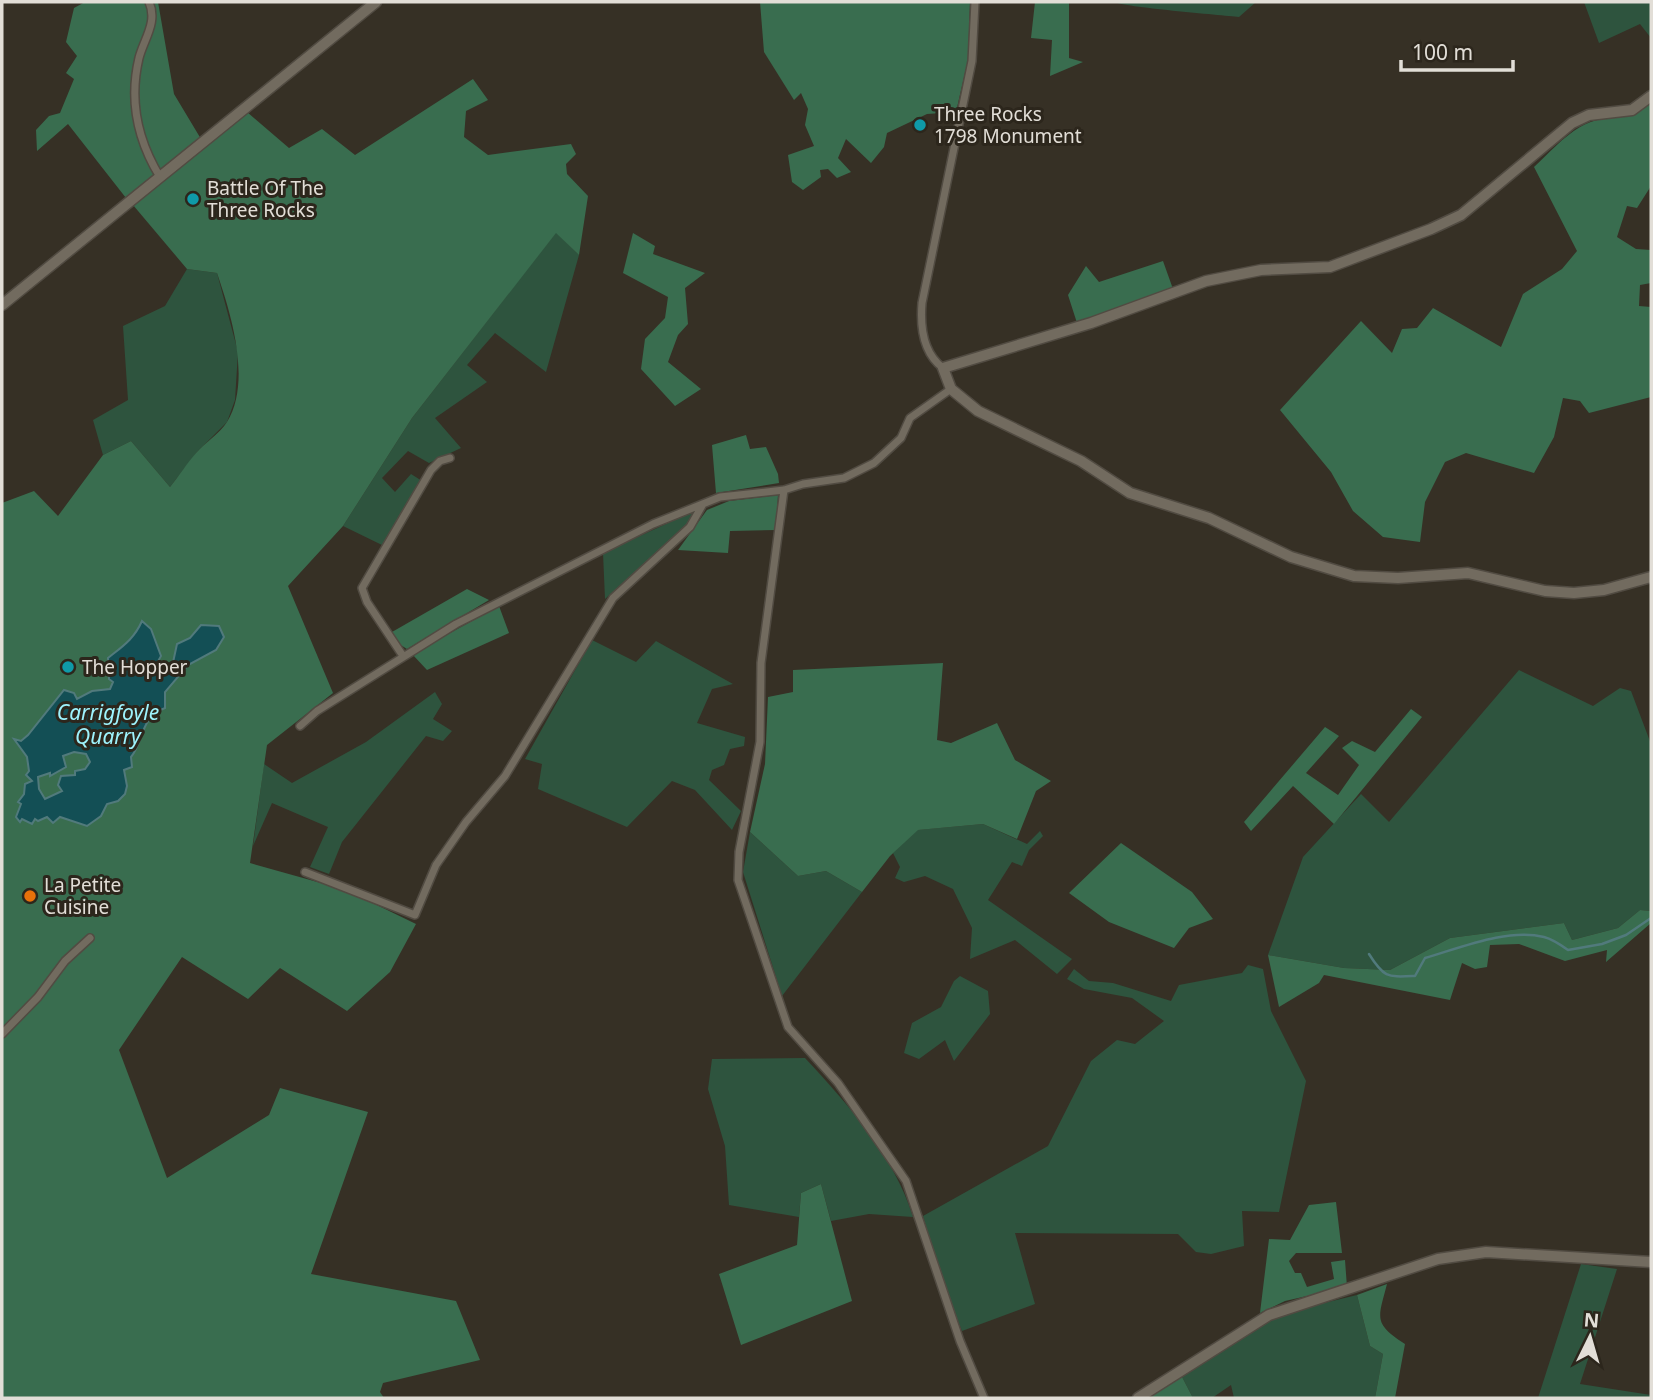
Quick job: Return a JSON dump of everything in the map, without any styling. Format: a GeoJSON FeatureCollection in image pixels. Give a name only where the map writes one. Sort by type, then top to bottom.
{"type":"FeatureCollection","features":[{"type":"Feature","properties":{"kind":"street"},"geometry":{"type":"LineString","coordinates":[[149,2],[152,23],[134,83],[136,118],[146,154],[160,177]]}},
{"type":"Feature","properties":{"kind":"street"},"geometry":{"type":"LineString","coordinates":[[2,305],[376,2]]}},
{"type":"Feature","properties":{"kind":"street"},"geometry":{"type":"LineString","coordinates":[[975,2],[972,61],[922,303],[921,319],[929,355],[943,368],[951,389],[978,411],[1081,461],[1129,493],[1209,518],[1291,557],[1354,576],[1398,578],[1468,573],[1545,591],[1574,593],[1604,590],[1651,577]]}},
{"type":"Feature","properties":{"kind":"street"},"geometry":{"type":"LineString","coordinates":[[943,368],[1091,323],[1206,281],[1261,270],[1330,267],[1431,229],[1461,215],[1572,124],[1590,115],[1632,110],[1651,96]]}},
{"type":"Feature","properties":{"kind":"street"},"geometry":{"type":"LineString","coordinates":[[300,726],[403,656],[561,569],[653,524],[720,497],[784,490],[803,484],[844,478],[874,463],[901,438],[910,418],[951,389]]}},
{"type":"Feature","properties":{"kind":"street"},"geometry":{"type":"LineString","coordinates":[[403,656],[367,602],[362,588],[431,470],[440,461],[450,458]]}},
{"type":"Feature","properties":{"kind":"street"},"geometry":{"type":"LineString","coordinates":[[784,490],[761,663],[760,742],[739,852],[738,880],[788,1027],[838,1083],[906,1181],[960,1341],[984,1398]]}},
{"type":"Feature","properties":{"kind":"street"},"geometry":{"type":"LineString","coordinates":[[305,872],[415,915],[436,865],[466,822],[505,776],[613,598],[690,527],[703,504]]}},
{"type":"Feature","properties":{"kind":"street"},"geometry":{"type":"LineString","coordinates":[[2,1034],[38,997],[65,961],[90,938]]}},
{"type":"Feature","properties":{"kind":"street"},"geometry":{"type":"LineString","coordinates":[[1138,1398],[1269,1315],[1438,1259],[1486,1252],[1651,1262]]}},
{"type":"Feature","properties":{"kind":"green space"},"geometry":{"type":"Polygon","coordinates":[[[85,2],[158,2],[174,94],[201,139],[126,198],[68,124],[37,151],[36,130],[49,116],[60,113],[74,79],[66,73],[77,56],[66,42],[74,8],[85,2]]]}},
{"type":"Feature","properties":{"kind":"green space"},"geometry":{"type":"Polygon","coordinates":[[[760,2],[970,2],[968,60],[956,112],[927,114],[887,133],[884,147],[871,163],[846,139],[838,158],[851,172],[837,178],[828,169],[820,170],[821,177],[803,190],[792,182],[788,155],[814,146],[805,125],[808,109],[801,93],[794,100],[764,52],[760,2]]]}},
{"type":"Feature","properties":{"kind":"green space"},"geometry":{"type":"Polygon","coordinates":[[[1035,2],[1069,2],[1069,58],[1083,62],[1050,76],[1052,40],[1031,38],[1035,2]]]}},
{"type":"Feature","properties":{"kind":"green space"},"geometry":{"type":"Polygon","coordinates":[[[1115,2],[1256,2],[1239,17],[1115,2]]]}},
{"type":"Feature","properties":{"kind":"green space"},"geometry":{"type":"Polygon","coordinates":[[[1584,2],[1651,2],[1651,38],[1640,24],[1599,43],[1584,2]]]}},
{"type":"Feature","properties":{"kind":"green space"},"geometry":{"type":"Polygon","coordinates":[[[473,79],[488,100],[466,111],[464,137],[488,155],[571,144],[576,154],[566,164],[567,174],[588,196],[579,255],[556,233],[412,418],[343,526],[288,586],[333,693],[267,745],[250,863],[346,890],[416,924],[390,972],[347,1011],[280,968],[248,999],[182,957],[119,1050],[167,1178],[269,1115],[280,1088],[368,1112],[311,1274],[456,1301],[480,1360],[383,1383],[380,1392],[384,1398],[2,1398],[2,503],[34,491],[58,516],[103,455],[131,441],[170,487],[196,453],[227,422],[234,406],[239,368],[233,327],[217,273],[187,269],[133,205],[247,112],[289,148],[322,129],[355,155],[473,79]]]}},
{"type":"Feature","properties":{"kind":"green space"},"geometry":{"type":"Polygon","coordinates":[[[1651,101],[1651,186],[1637,208],[1627,206],[1617,237],[1636,249],[1651,250],[1651,283],[1640,285],[1639,306],[1651,307],[1651,397],[1589,413],[1580,401],[1563,398],[1554,437],[1534,473],[1466,453],[1445,462],[1425,502],[1420,542],[1383,537],[1353,511],[1331,472],[1280,410],[1361,321],[1392,353],[1402,329],[1417,328],[1433,308],[1501,347],[1523,294],[1562,269],[1577,251],[1534,167],[1580,127],[1632,113],[1651,101]]]}},
{"type":"Feature","properties":{"kind":"green space"},"geometry":{"type":"Polygon","coordinates":[[[556,232],[579,255],[546,372],[495,333],[467,365],[487,382],[435,418],[461,448],[429,463],[408,451],[382,478],[395,492],[411,474],[422,481],[382,545],[343,526],[412,418],[556,232]]]}},
{"type":"Feature","properties":{"kind":"green space"},"geometry":{"type":"Polygon","coordinates":[[[633,233],[655,246],[653,254],[705,273],[685,288],[688,324],[678,335],[668,362],[701,389],[675,406],[641,369],[645,339],[665,318],[668,297],[623,273],[633,233]]]}},
{"type":"Feature","properties":{"kind":"green space"},"geometry":{"type":"Polygon","coordinates":[[[1163,261],[1173,289],[1077,323],[1068,295],[1086,266],[1099,282],[1163,261]]]}},
{"type":"Feature","properties":{"kind":"green space"},"geometry":{"type":"Polygon","coordinates":[[[187,269],[217,273],[238,352],[235,400],[227,422],[197,452],[170,487],[131,441],[103,455],[93,420],[128,400],[123,326],[165,306],[187,269]]]}},
{"type":"Feature","properties":{"kind":"green space"},"geometry":{"type":"Polygon","coordinates":[[[746,435],[750,449],[766,447],[778,474],[779,483],[716,493],[712,445],[746,435]]]}},
{"type":"Feature","properties":{"kind":"green space"},"geometry":{"type":"Polygon","coordinates":[[[778,495],[776,530],[730,531],[728,553],[678,550],[707,510],[729,501],[778,495]]]}},
{"type":"Feature","properties":{"kind":"green space"},"geometry":{"type":"Polygon","coordinates":[[[694,511],[686,526],[605,599],[603,553],[694,511]]]}},
{"type":"Feature","properties":{"kind":"green space"},"geometry":{"type":"Polygon","coordinates":[[[467,589],[489,600],[407,649],[396,642],[392,632],[467,589]]]}},
{"type":"Feature","properties":{"kind":"green space"},"geometry":{"type":"Polygon","coordinates":[[[499,606],[509,633],[427,670],[412,654],[499,606]]]}},
{"type":"Feature","properties":{"kind":"green space"},"geometry":{"type":"Polygon","coordinates":[[[592,640],[636,662],[656,641],[733,684],[712,689],[697,723],[745,737],[744,746],[730,749],[724,765],[712,770],[709,780],[741,811],[732,830],[695,790],[672,781],[627,827],[538,789],[542,764],[525,759],[592,640]]]}},
{"type":"Feature","properties":{"kind":"green space"},"geometry":{"type":"Polygon","coordinates":[[[943,663],[937,740],[951,743],[997,723],[1015,760],[1051,781],[1036,791],[1017,839],[983,824],[918,830],[890,856],[862,892],[826,871],[798,876],[750,832],[765,764],[768,697],[793,692],[793,670],[943,663]]]}},
{"type":"Feature","properties":{"kind":"green space"},"geometry":{"type":"Polygon","coordinates":[[[1519,670],[1593,706],[1620,688],[1631,691],[1651,744],[1651,911],[1640,910],[1618,928],[1572,940],[1564,923],[1450,938],[1390,970],[1344,968],[1268,955],[1303,857],[1361,794],[1389,822],[1519,670]]]}},
{"type":"Feature","properties":{"kind":"green space"},"geometry":{"type":"Polygon","coordinates":[[[435,692],[442,704],[433,719],[452,731],[443,741],[426,736],[342,842],[329,874],[310,867],[328,827],[272,803],[253,846],[264,764],[292,783],[366,742],[435,692]]]}},
{"type":"Feature","properties":{"kind":"green space"},"geometry":{"type":"Polygon","coordinates":[[[1411,709],[1422,717],[1334,824],[1293,786],[1251,831],[1244,822],[1325,727],[1339,736],[1306,773],[1338,795],[1359,765],[1342,748],[1352,741],[1375,752],[1411,709]]]}},
{"type":"Feature","properties":{"kind":"green space"},"geometry":{"type":"Polygon","coordinates":[[[983,824],[1027,844],[1040,831],[1043,836],[1029,850],[1022,866],[1012,862],[988,900],[1072,959],[1057,974],[1015,940],[970,959],[972,928],[953,889],[925,876],[904,882],[895,878],[900,867],[893,853],[917,830],[983,824]]]}},
{"type":"Feature","properties":{"kind":"green space"},"geometry":{"type":"Polygon","coordinates":[[[750,832],[798,876],[826,871],[862,892],[782,996],[743,872],[750,832]]]}},
{"type":"Feature","properties":{"kind":"green space"},"geometry":{"type":"Polygon","coordinates":[[[1121,843],[1192,892],[1213,919],[1189,928],[1174,948],[1109,922],[1069,893],[1121,843]]]}},
{"type":"Feature","properties":{"kind":"green space"},"geometry":{"type":"Polygon","coordinates":[[[1640,910],[1651,911],[1651,923],[1606,962],[1607,950],[1565,961],[1519,944],[1490,945],[1487,967],[1475,969],[1462,963],[1450,1000],[1324,975],[1319,983],[1279,1007],[1268,955],[1344,968],[1390,970],[1450,938],[1564,923],[1572,940],[1618,928],[1640,910]]]}},
{"type":"Feature","properties":{"kind":"green space"},"geometry":{"type":"Polygon","coordinates":[[[1248,965],[1263,969],[1271,1011],[1306,1081],[1279,1212],[1242,1211],[1244,1246],[1211,1254],[1196,1252],[1178,1234],[1015,1233],[1035,1304],[962,1331],[943,1285],[923,1216],[1048,1146],[1091,1061],[1117,1040],[1135,1044],[1164,1021],[1132,998],[1084,989],[1067,979],[1074,969],[1089,981],[1113,983],[1171,1001],[1179,985],[1242,973],[1248,965]]]}},
{"type":"Feature","properties":{"kind":"green space"},"geometry":{"type":"Polygon","coordinates":[[[960,976],[988,991],[990,1014],[954,1061],[945,1040],[919,1059],[904,1053],[912,1023],[941,1007],[954,981],[960,976]]]}},
{"type":"Feature","properties":{"kind":"green space"},"geometry":{"type":"Polygon","coordinates":[[[805,1058],[853,1112],[882,1152],[905,1195],[913,1217],[869,1214],[831,1221],[821,1184],[801,1193],[799,1217],[729,1205],[725,1146],[708,1089],[712,1059],[805,1058]]]}},
{"type":"Feature","properties":{"kind":"green space"},"geometry":{"type":"Polygon","coordinates":[[[821,1184],[852,1301],[741,1345],[719,1274],[797,1245],[801,1193],[821,1184]]]}},
{"type":"Feature","properties":{"kind":"green space"},"geometry":{"type":"Polygon","coordinates":[[[1336,1202],[1342,1253],[1296,1253],[1289,1261],[1295,1273],[1301,1273],[1307,1287],[1334,1279],[1331,1262],[1345,1260],[1347,1287],[1285,1301],[1260,1313],[1269,1239],[1290,1240],[1309,1205],[1336,1202]]]}},
{"type":"Feature","properties":{"kind":"green space"},"geometry":{"type":"Polygon","coordinates":[[[1581,1264],[1617,1269],[1580,1384],[1651,1395],[1651,1398],[1538,1398],[1581,1264]]]}},
{"type":"Feature","properties":{"kind":"green space"},"geometry":{"type":"Polygon","coordinates":[[[1387,1284],[1381,1319],[1387,1331],[1405,1344],[1395,1398],[1375,1398],[1383,1354],[1370,1346],[1357,1295],[1387,1284]]]}},
{"type":"Feature","properties":{"kind":"green space"},"geometry":{"type":"Polygon","coordinates":[[[1357,1295],[1370,1346],[1383,1354],[1375,1398],[1234,1398],[1231,1385],[1212,1398],[1193,1398],[1181,1375],[1233,1341],[1283,1313],[1357,1295]]]}},
{"type":"Feature","properties":{"kind":"green space"},"geometry":{"type":"Polygon","coordinates":[[[1181,1375],[1193,1398],[1151,1398],[1150,1396],[1181,1375]]]}},
{"type":"Feature","properties":{"kind":"water","name":"Carrigfoyle Quarry"},"geometry":{"type":"Polygon","coordinates":[[[142,621],[151,629],[161,656],[156,665],[163,671],[172,667],[177,644],[190,638],[201,625],[219,626],[224,637],[216,650],[188,665],[165,692],[165,708],[147,723],[131,757],[132,767],[124,770],[127,786],[125,794],[118,801],[107,804],[101,816],[87,826],[60,817],[53,823],[47,817],[38,821],[35,819],[32,824],[22,819],[20,822],[16,817],[21,804],[18,802],[24,794],[25,784],[32,781],[26,775],[29,771],[27,757],[14,739],[21,741],[28,735],[64,690],[74,693],[77,699],[92,691],[110,689],[113,682],[109,679],[108,658],[128,642],[142,621]],[[74,752],[63,756],[66,767],[50,776],[50,773],[38,777],[39,789],[45,799],[62,791],[58,785],[61,776],[75,775],[75,771],[85,769],[90,762],[86,754],[74,752]]]}},
{"type":"Feature","properties":{"kind":"waterway"},"geometry":{"type":"LineString","coordinates":[[1369,954],[1387,974],[1415,976],[1425,958],[1484,940],[1530,935],[1547,938],[1568,950],[1602,944],[1626,935],[1651,918]]}},
{"type":"Feature","properties":{"kind":"place","name":"Three Rocks 1798 Monument"},"geometry":{"type":"Point","coordinates":[920,125]}},
{"type":"Feature","properties":{"kind":"place","name":"Battle Of The Three Rocks"},"geometry":{"type":"Point","coordinates":[193,199]}},
{"type":"Feature","properties":{"kind":"place","name":"The Hopper"},"geometry":{"type":"Point","coordinates":[68,667]}},
{"type":"Feature","properties":{"kind":"place","name":"La Petite Cuisine"},"geometry":{"type":"Point","coordinates":[30,896]}}]}
